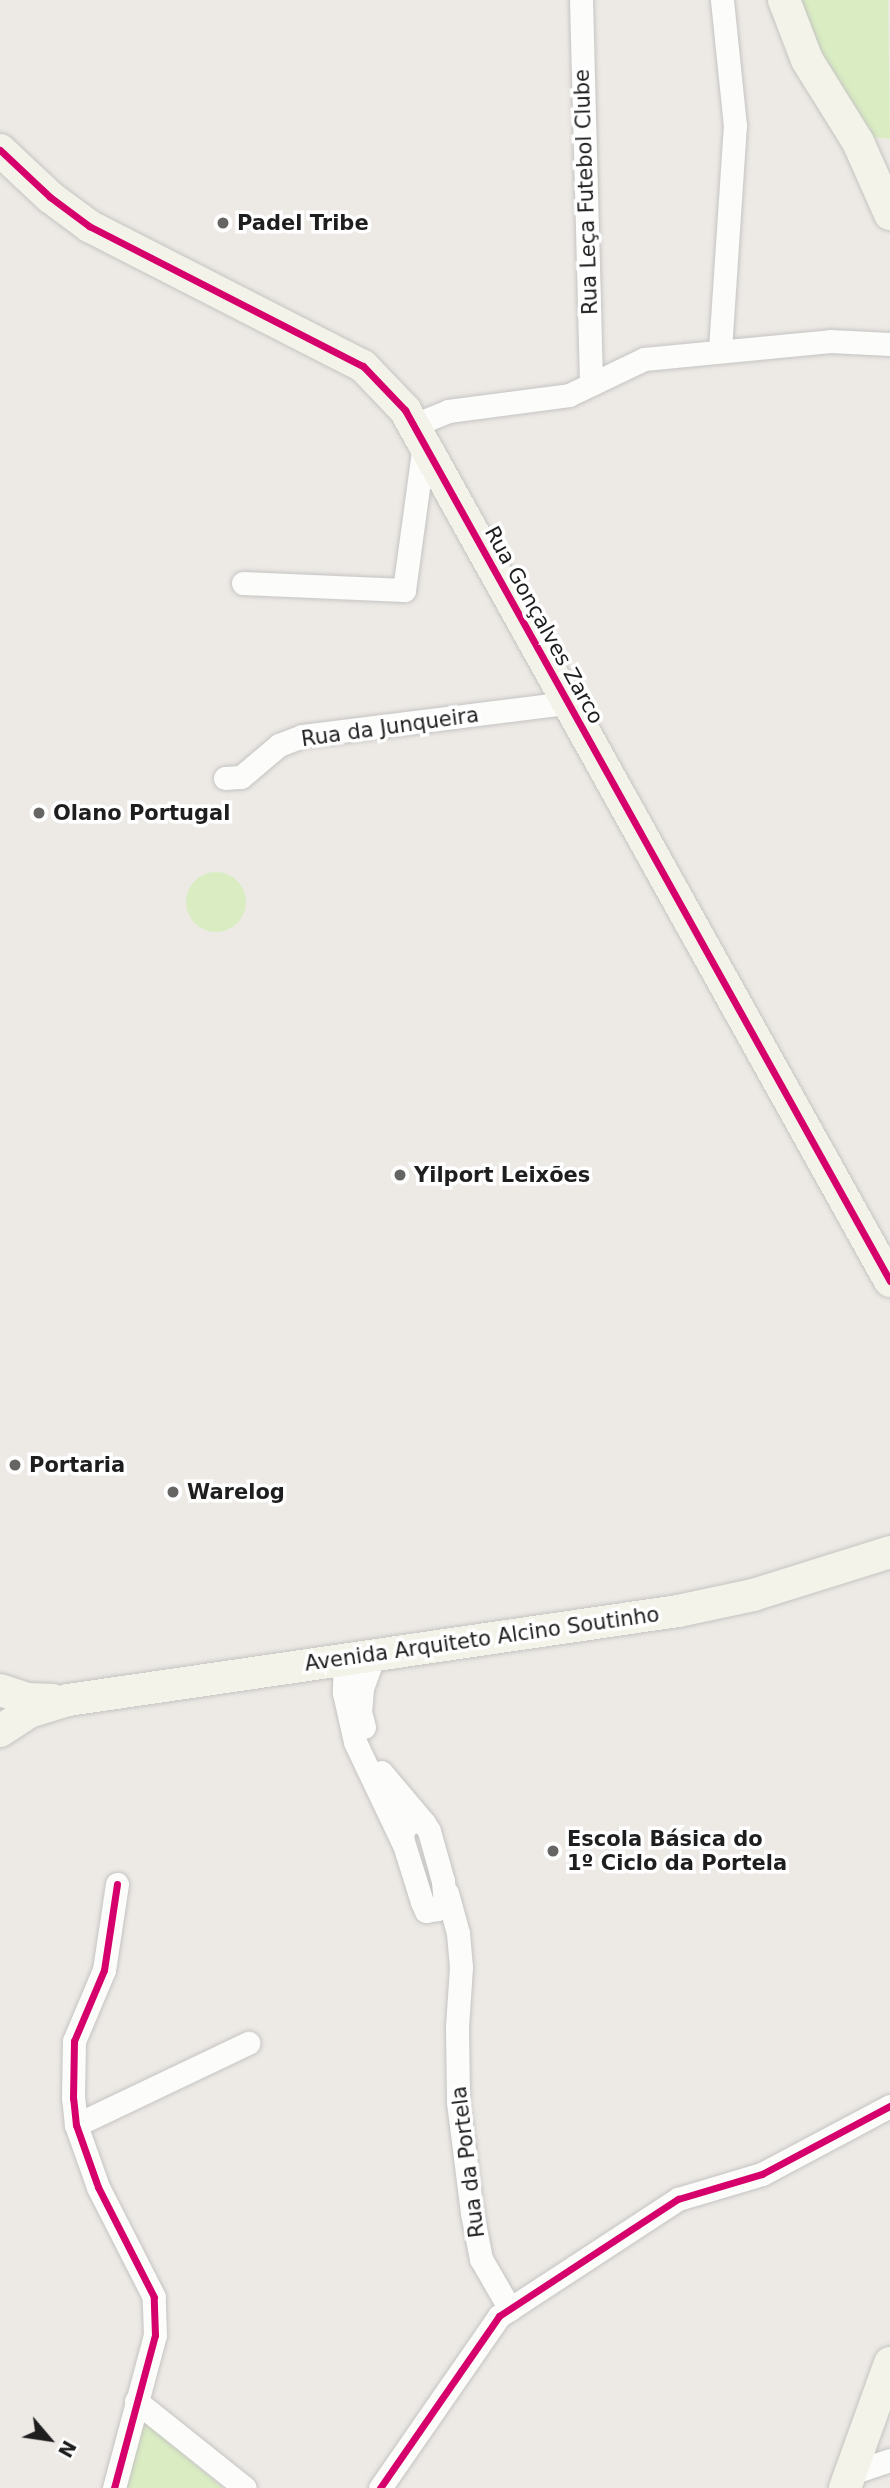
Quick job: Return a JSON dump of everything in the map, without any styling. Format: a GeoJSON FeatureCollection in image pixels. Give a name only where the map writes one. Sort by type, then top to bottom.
{"type":"FeatureCollection","features":[{"type":"Feature","properties":{"kind":"street","name":"Rua Leça Futebol Clube"},"geometry":{"type":"LineString","coordinates":[[581,0],[591,384]]}},
{"type":"Feature","properties":{"kind":"street"},"geometry":{"type":"LineString","coordinates":[[720,350],[735,126],[722,0]]}},
{"type":"Feature","properties":{"kind":"street"},"geometry":{"type":"LineString","coordinates":[[784,0],[807,60],[858,142],[890,215]]}},
{"type":"Feature","properties":{"kind":"street"},"geometry":{"type":"LineString","coordinates":[[858,142],[876,153],[890,153]]}},
{"type":"Feature","properties":{"kind":"street","name":"Rua Gonçalves Zarco"},"geometry":{"type":"LineString","coordinates":[[0,150],[50,197],[89,226],[363,366],[405,410],[890,1281]]}},
{"type":"Feature","properties":{"kind":"street"},"geometry":{"type":"LineString","coordinates":[[243,583],[404,590],[419,435],[448,411],[569,396],[645,359],[830,341],[890,344]]}},
{"type":"Feature","properties":{"kind":"street","name":"Rua da Junqueira"},"geometry":{"type":"LineString","coordinates":[[225,778],[241,776],[279,745],[302,736],[566,703]]}},
{"type":"Feature","properties":{"kind":"street","name":"Avenida Arquiteto Alcino Soutinho"},"geometry":{"type":"LineString","coordinates":[[0,1731],[29,1712],[68,1700],[678,1611],[754,1595],[890,1552]]}},
{"type":"Feature","properties":{"kind":"street","name":"Rua da Portela"},"geometry":{"type":"LineString","coordinates":[[360,1657],[344,1693],[362,1762],[395,1822],[426,1911],[438,1925],[445,1942],[458,2006]]}},
{"type":"Feature","properties":{"kind":"street","name":"Rua da Portela"},"geometry":{"type":"LineString","coordinates":[[360,1657],[360,1712],[368,1744],[376,1765],[429,1831],[459,1944],[461,1967],[458,2006],[458,2102],[472,2213],[481,2259],[510,2309]]}},
{"type":"Feature","properties":{"kind":"street"},"geometry":{"type":"LineString","coordinates":[[297,1665],[322,1675],[344,1693]]}},
{"type":"Feature","properties":{"kind":"street","name":"Avenida Arquiteto Alcino Soutinho"},"geometry":{"type":"LineString","coordinates":[[0,1690],[27,1699],[68,1700]]}},
{"type":"Feature","properties":{"kind":"street","name":"Rua da Portela"},"geometry":{"type":"LineString","coordinates":[[406,1852],[402,1838],[404,1827],[413,1821],[424,1823]]}},
{"type":"Feature","properties":{"kind":"street"},"geometry":{"type":"LineString","coordinates":[[114,2488],[155,2335],[154,2297],[98,2187],[76,2125],[72,2098],[74,2041],[104,1970],[117,1884]]}},
{"type":"Feature","properties":{"kind":"street"},"geometry":{"type":"LineString","coordinates":[[426,1911],[437,1909],[445,1902],[446,1894]]}},
{"type":"Feature","properties":{"kind":"street"},"geometry":{"type":"LineString","coordinates":[[76,2125],[248,2043]]}},
{"type":"Feature","properties":{"kind":"street"},"geometry":{"type":"LineString","coordinates":[[380,2488],[499,2316],[678,2199],[762,2174],[890,2106]]}},
{"type":"Feature","properties":{"kind":"street"},"geometry":{"type":"LineString","coordinates":[[846,2481],[890,2363]]}},
{"type":"Feature","properties":{"kind":"street"},"geometry":{"type":"LineString","coordinates":[[136,2401],[246,2488]]}},
{"type":"Feature","properties":{"kind":"street"},"geometry":{"type":"LineString","coordinates":[[846,2481],[890,2460]]}},
{"type":"Feature","properties":{"kind":"green space"},"geometry":{"type":"Polygon","coordinates":[[[797,0],[888,0],[890,139],[873,137],[862,125],[831,74],[797,0]]]}},
{"type":"Feature","properties":{"kind":"green space"},"geometry":{"type":"Polygon","coordinates":[[[216,872],[233,877],[241,885],[246,902],[241,919],[233,927],[216,932],[199,927],[191,919],[186,902],[191,885],[199,877],[216,872]]]}},
{"type":"Feature","properties":{"kind":"green space"},"geometry":{"type":"Polygon","coordinates":[[[142,2419],[223,2488],[124,2488],[142,2419]]]}},
{"type":"Feature","properties":{"kind":"cycle path"},"geometry":{"type":"LineString","coordinates":[[0,150],[50,197],[89,226],[363,366],[405,410],[890,1281]]}},
{"type":"Feature","properties":{"kind":"cycle path"},"geometry":{"type":"LineString","coordinates":[[114,2488],[155,2335],[154,2297],[98,2187],[76,2125],[73,2098],[74,2041],[104,1970],[117,1884]]}},
{"type":"Feature","properties":{"kind":"cycle path"},"geometry":{"type":"LineString","coordinates":[[380,2488],[499,2316],[678,2199],[762,2174],[890,2106]]}},
{"type":"Feature","properties":{"kind":"place","name":"Padel Tribe"},"geometry":{"type":"Point","coordinates":[223,223]}},
{"type":"Feature","properties":{"kind":"place","name":"Olano Portugal"},"geometry":{"type":"Point","coordinates":[39,813]}},
{"type":"Feature","properties":{"kind":"place","name":"Yilport Leixões"},"geometry":{"type":"Point","coordinates":[400,1175]}},
{"type":"Feature","properties":{"kind":"place","name":"Portaria"},"geometry":{"type":"Point","coordinates":[15,1465]}},
{"type":"Feature","properties":{"kind":"place","name":"Warelog"},"geometry":{"type":"Point","coordinates":[173,1492]}},
{"type":"Feature","properties":{"kind":"place","name":"Escola Básica do 1º Ciclo da Portela"},"geometry":{"type":"Point","coordinates":[553,1851]}}]}
